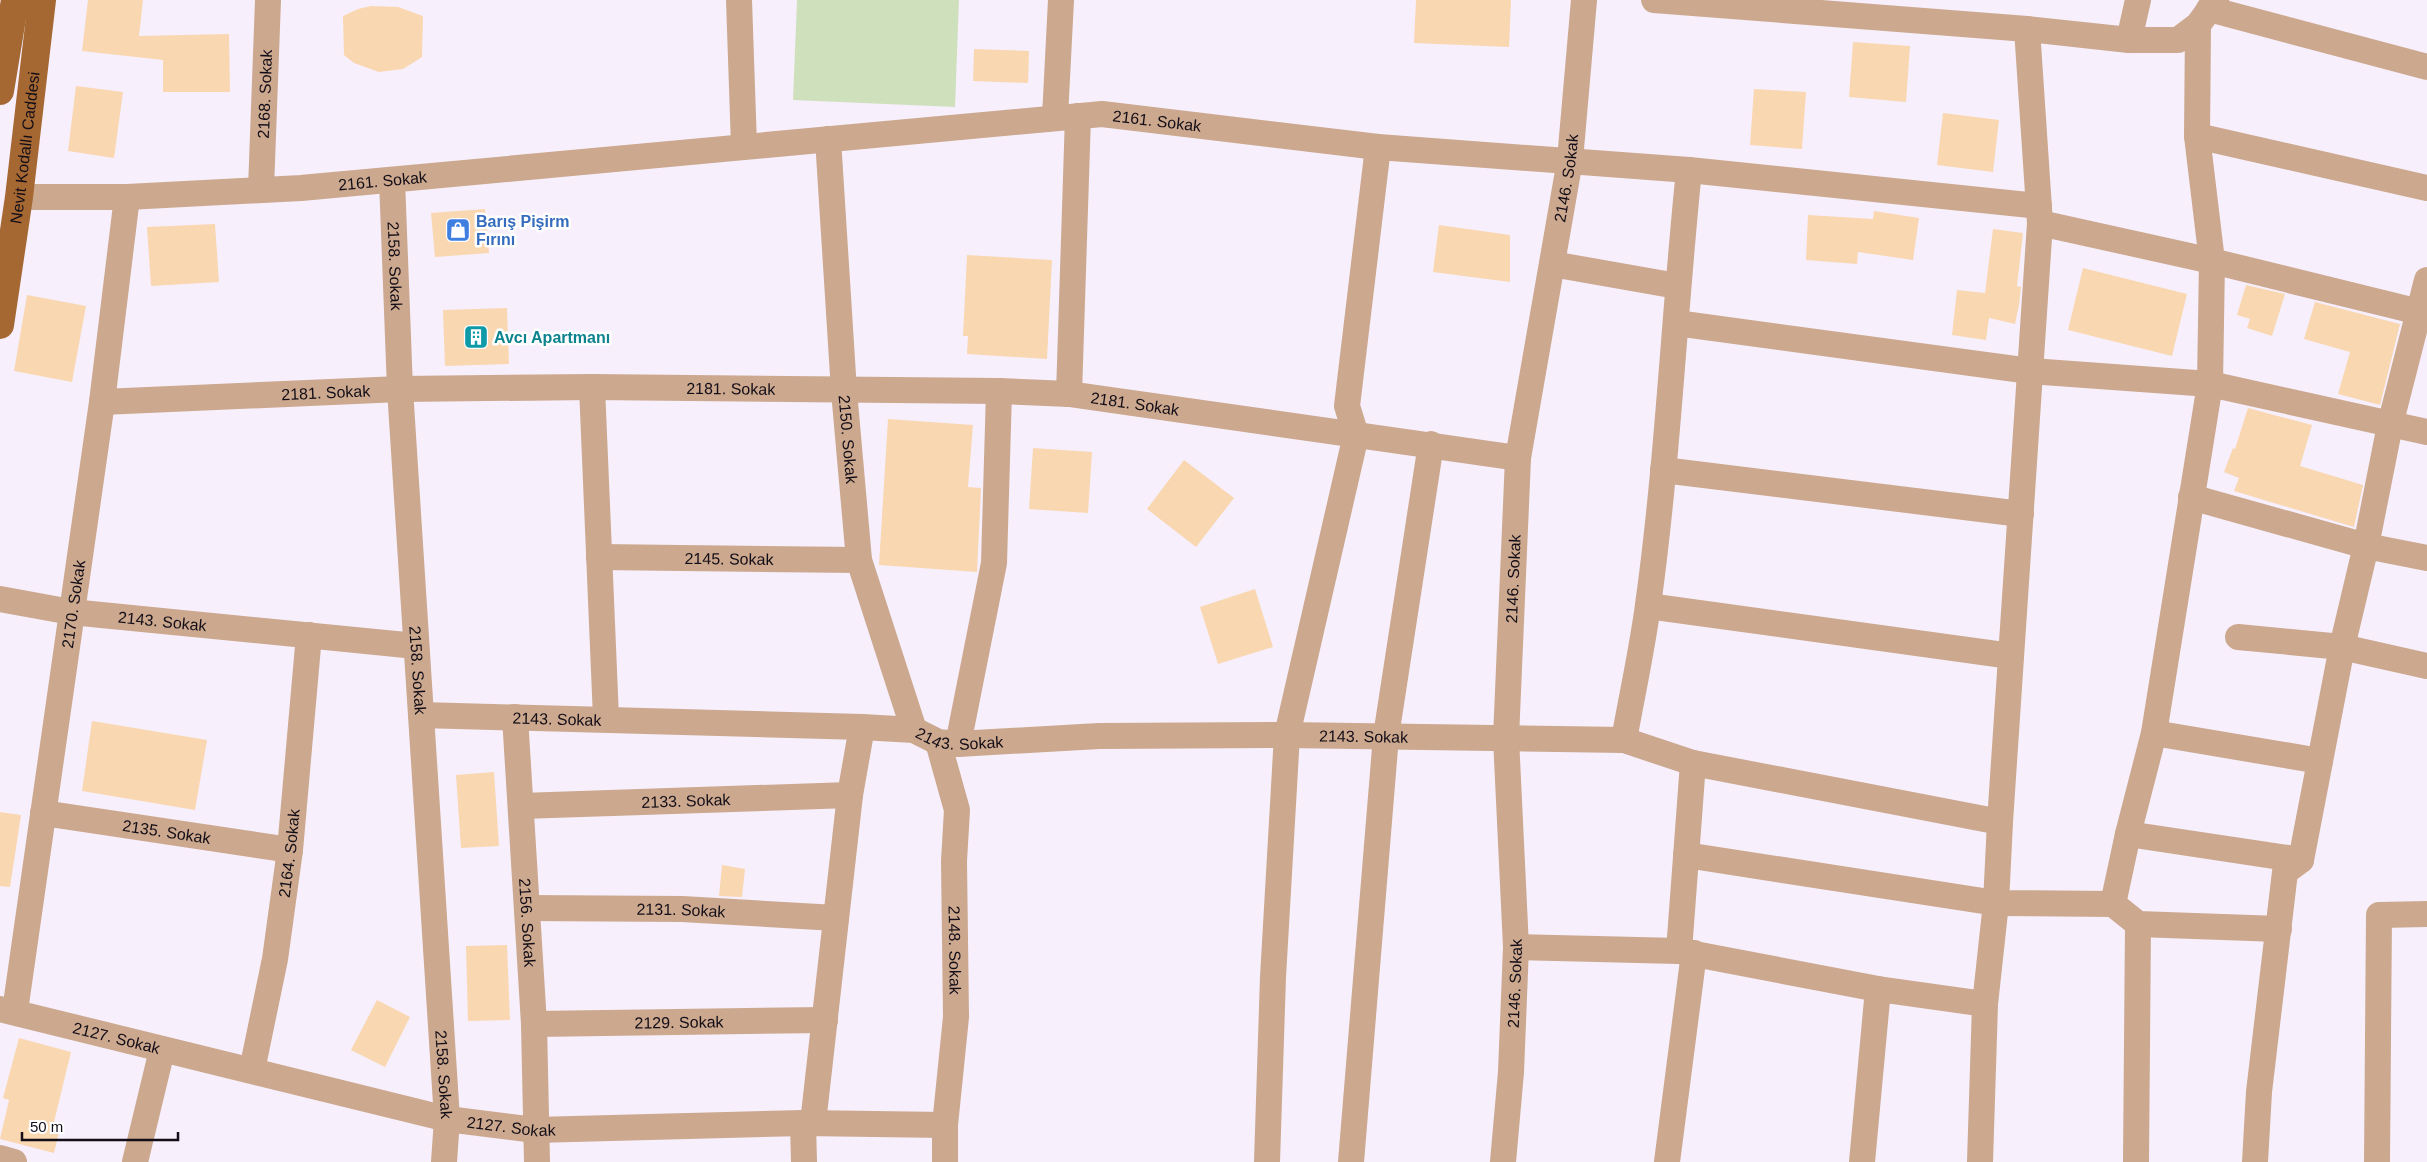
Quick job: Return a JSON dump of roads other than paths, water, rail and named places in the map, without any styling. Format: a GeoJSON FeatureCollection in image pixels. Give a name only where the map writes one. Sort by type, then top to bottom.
{"type":"FeatureCollection","features":[{"type":"Feature","properties":{"kind":"main road","name":"Nevit Kodallı Caddesi"},"geometry":{"type":"LineString","coordinates":[[0,91],[4,40],[14,0]]}},
{"type":"Feature","properties":{"kind":"main road","name":"Nevit Kodallı Caddesi"},"geometry":{"type":"LineString","coordinates":[[0,325],[19,197],[42,0]]}},
{"type":"Feature","properties":{"kind":"street","name":"2168. Sokak"},"geometry":{"type":"LineString","coordinates":[[261,189],[268,0]]}},
{"type":"Feature","properties":{"kind":"street"},"geometry":{"type":"LineString","coordinates":[[739,0],[744,146]]}},
{"type":"Feature","properties":{"kind":"street"},"geometry":{"type":"LineString","coordinates":[[1061,0],[1066,117],[1069,394]]}},
{"type":"Feature","properties":{"kind":"street","name":"2146. Sokak"},"geometry":{"type":"LineString","coordinates":[[1504,1162],[1511,1072],[1516,947],[1506,738],[1518,458],[1570,160],[1584,0]]}},
{"type":"Feature","properties":{"kind":"street"},"geometry":{"type":"LineString","coordinates":[[1654,0],[1798,6],[2027,28],[2129,40],[2178,40],[2208,11]]}},
{"type":"Feature","properties":{"kind":"street"},"geometry":{"type":"LineString","coordinates":[[2129,40],[2138,0]]}},
{"type":"Feature","properties":{"kind":"street"},"geometry":{"type":"LineString","coordinates":[[2208,11],[2427,67]]}},
{"type":"Feature","properties":{"kind":"street"},"geometry":{"type":"LineString","coordinates":[[2113,904],[2128,834],[2154,732],[2210,384],[2212,261],[2196,136],[2208,11]]}},
{"type":"Feature","properties":{"kind":"street"},"geometry":{"type":"LineString","coordinates":[[1980,1162],[1985,1004],[1996,903],[2040,215],[2027,28]]}},
{"type":"Feature","properties":{"kind":"street","name":"2161. Sokak"},"geometry":{"type":"LineString","coordinates":[[19,197],[127,197],[301,188],[1102,114],[1378,147],[1689,170],[2040,215],[2212,261],[2422,313]]}},
{"type":"Feature","properties":{"kind":"street"},"geometry":{"type":"LineString","coordinates":[[2196,136],[2427,188]]}},
{"type":"Feature","properties":{"kind":"street","name":"2150. Sokak"},"geometry":{"type":"LineString","coordinates":[[828,139],[844,391],[859,560],[914,730]]}},
{"type":"Feature","properties":{"kind":"street"},"geometry":{"type":"LineString","coordinates":[[1267,1162],[1272,977],[1287,735],[1356,436],[1347,406],[1378,147]]}},
{"type":"Feature","properties":{"kind":"street"},"geometry":{"type":"LineString","coordinates":[[1624,740],[1648,606],[1663,470],[1676,323],[1677,286],[1689,170]]}},
{"type":"Feature","properties":{"kind":"street","name":"2158. Sokak"},"geometry":{"type":"LineString","coordinates":[[392,180],[400,389],[447,1119],[444,1162]]}},
{"type":"Feature","properties":{"kind":"street","name":"2170. Sokak"},"geometry":{"type":"LineString","coordinates":[[7,1010],[43,813],[70,612],[102,402],[127,197]]}},
{"type":"Feature","properties":{"kind":"street"},"geometry":{"type":"LineString","coordinates":[[1552,264],[1677,286]]}},
{"type":"Feature","properties":{"kind":"street"},"geometry":{"type":"LineString","coordinates":[[2255,1162],[2258,1092],[2285,872],[2301,860],[2342,647],[2366,546],[2390,425],[2422,313],[2427,280]]}},
{"type":"Feature","properties":{"kind":"street"},"geometry":{"type":"LineString","coordinates":[[1676,323],[2030,371],[2210,384],[2427,432]]}},
{"type":"Feature","properties":{"kind":"street"},"geometry":{"type":"LineString","coordinates":[[592,387],[606,718]]}},
{"type":"Feature","properties":{"kind":"street","name":"2181. Sokak"},"geometry":{"type":"LineString","coordinates":[[102,402],[400,389],[592,387],[844,391],[999,391],[1069,394],[1356,436],[1431,444],[1518,458]]}},
{"type":"Feature","properties":{"kind":"street"},"geometry":{"type":"LineString","coordinates":[[948,743],[994,563],[999,391]]}},
{"type":"Feature","properties":{"kind":"street"},"geometry":{"type":"LineString","coordinates":[[1351,1162],[1386,736],[1431,444]]}},
{"type":"Feature","properties":{"kind":"street"},"geometry":{"type":"LineString","coordinates":[[1663,470],[2021,514]]}},
{"type":"Feature","properties":{"kind":"street"},"geometry":{"type":"LineString","coordinates":[[2191,497],[2366,546],[2427,558]]}},
{"type":"Feature","properties":{"kind":"street","name":"2145. Sokak"},"geometry":{"type":"LineString","coordinates":[[599,557],[859,560]]}},
{"type":"Feature","properties":{"kind":"street","name":"2143. Sokak"},"geometry":{"type":"LineString","coordinates":[[0,599],[70,612],[416,646]]}},
{"type":"Feature","properties":{"kind":"street"},"geometry":{"type":"LineString","coordinates":[[1648,606],[2011,656]]}},
{"type":"Feature","properties":{"kind":"street","name":"2164. Sokak"},"geometry":{"type":"LineString","coordinates":[[252,1070],[276,959],[290,850],[308,635]]}},
{"type":"Feature","properties":{"kind":"street"},"geometry":{"type":"LineString","coordinates":[[2238,636],[2342,647],[2427,666]]}},
{"type":"Feature","properties":{"kind":"street","name":"2143. Sokak"},"geometry":{"type":"LineString","coordinates":[[421,715],[606,718],[862,727],[914,730],[948,743],[1099,736],[1287,735],[1624,740],[1693,763],[2000,822]]}},
{"type":"Feature","properties":{"kind":"street","name":"2156. Sokak"},"geometry":{"type":"LineString","coordinates":[[515,716],[534,1024],[537,1162]]}},
{"type":"Feature","properties":{"kind":"street"},"geometry":{"type":"LineString","coordinates":[[804,1162],[808,1123],[825,1020],[850,795],[862,727]]}},
{"type":"Feature","properties":{"kind":"street"},"geometry":{"type":"LineString","coordinates":[[2154,732],[2320,761]]}},
{"type":"Feature","properties":{"kind":"street","name":"2148. Sokak"},"geometry":{"type":"LineString","coordinates":[[945,1162],[945,1126],[956,1017],[954,861],[957,810],[948,743]]}},
{"type":"Feature","properties":{"kind":"street"},"geometry":{"type":"LineString","coordinates":[[1667,1162],[1687,952],[1686,855],[1693,763]]}},
{"type":"Feature","properties":{"kind":"street","name":"2133. Sokak"},"geometry":{"type":"LineString","coordinates":[[521,806],[850,795]]}},
{"type":"Feature","properties":{"kind":"street","name":"2135. Sokak"},"geometry":{"type":"LineString","coordinates":[[43,813],[290,850]]}},
{"type":"Feature","properties":{"kind":"street"},"geometry":{"type":"LineString","coordinates":[[2128,834],[2301,860]]}},
{"type":"Feature","properties":{"kind":"street"},"geometry":{"type":"LineString","coordinates":[[1686,855],[1996,903],[2113,904],[2138,924],[2279,929]]}},
{"type":"Feature","properties":{"kind":"street","name":"2131. Sokak"},"geometry":{"type":"LineString","coordinates":[[527,908],[682,909],[836,918]]}},
{"type":"Feature","properties":{"kind":"street"},"geometry":{"type":"LineString","coordinates":[[2377,1162],[2379,915],[2427,914]]}},
{"type":"Feature","properties":{"kind":"street"},"geometry":{"type":"LineString","coordinates":[[2136,1162],[2138,924]]}},
{"type":"Feature","properties":{"kind":"street"},"geometry":{"type":"LineString","coordinates":[[1516,947],[1687,952],[1878,989],[1985,1004]]}},
{"type":"Feature","properties":{"kind":"street"},"geometry":{"type":"LineString","coordinates":[[1862,1162],[1878,989]]}},
{"type":"Feature","properties":{"kind":"street","name":"2127. Sokak"},"geometry":{"type":"LineString","coordinates":[[7,1010],[162,1050],[252,1070],[447,1119],[535,1130],[808,1123],[945,1126]]}},
{"type":"Feature","properties":{"kind":"street","name":"2129. Sokak"},"geometry":{"type":"LineString","coordinates":[[534,1024],[825,1020]]}},
{"type":"Feature","properties":{"kind":"street"},"geometry":{"type":"LineString","coordinates":[[135,1162],[162,1050]]}},
{"type":"Feature","properties":{"kind":"street"},"geometry":{"type":"LineString","coordinates":[[0,1158],[14,1162]]}},
{"type":"Feature","properties":{"kind":"place","name":"Barış Pişirm Fırını"},"geometry":{"type":"Point","coordinates":[458,230]}},
{"type":"Feature","properties":{"kind":"place","name":"Avcı Apartmanı"},"geometry":{"type":"Point","coordinates":[476,337]}}]}
